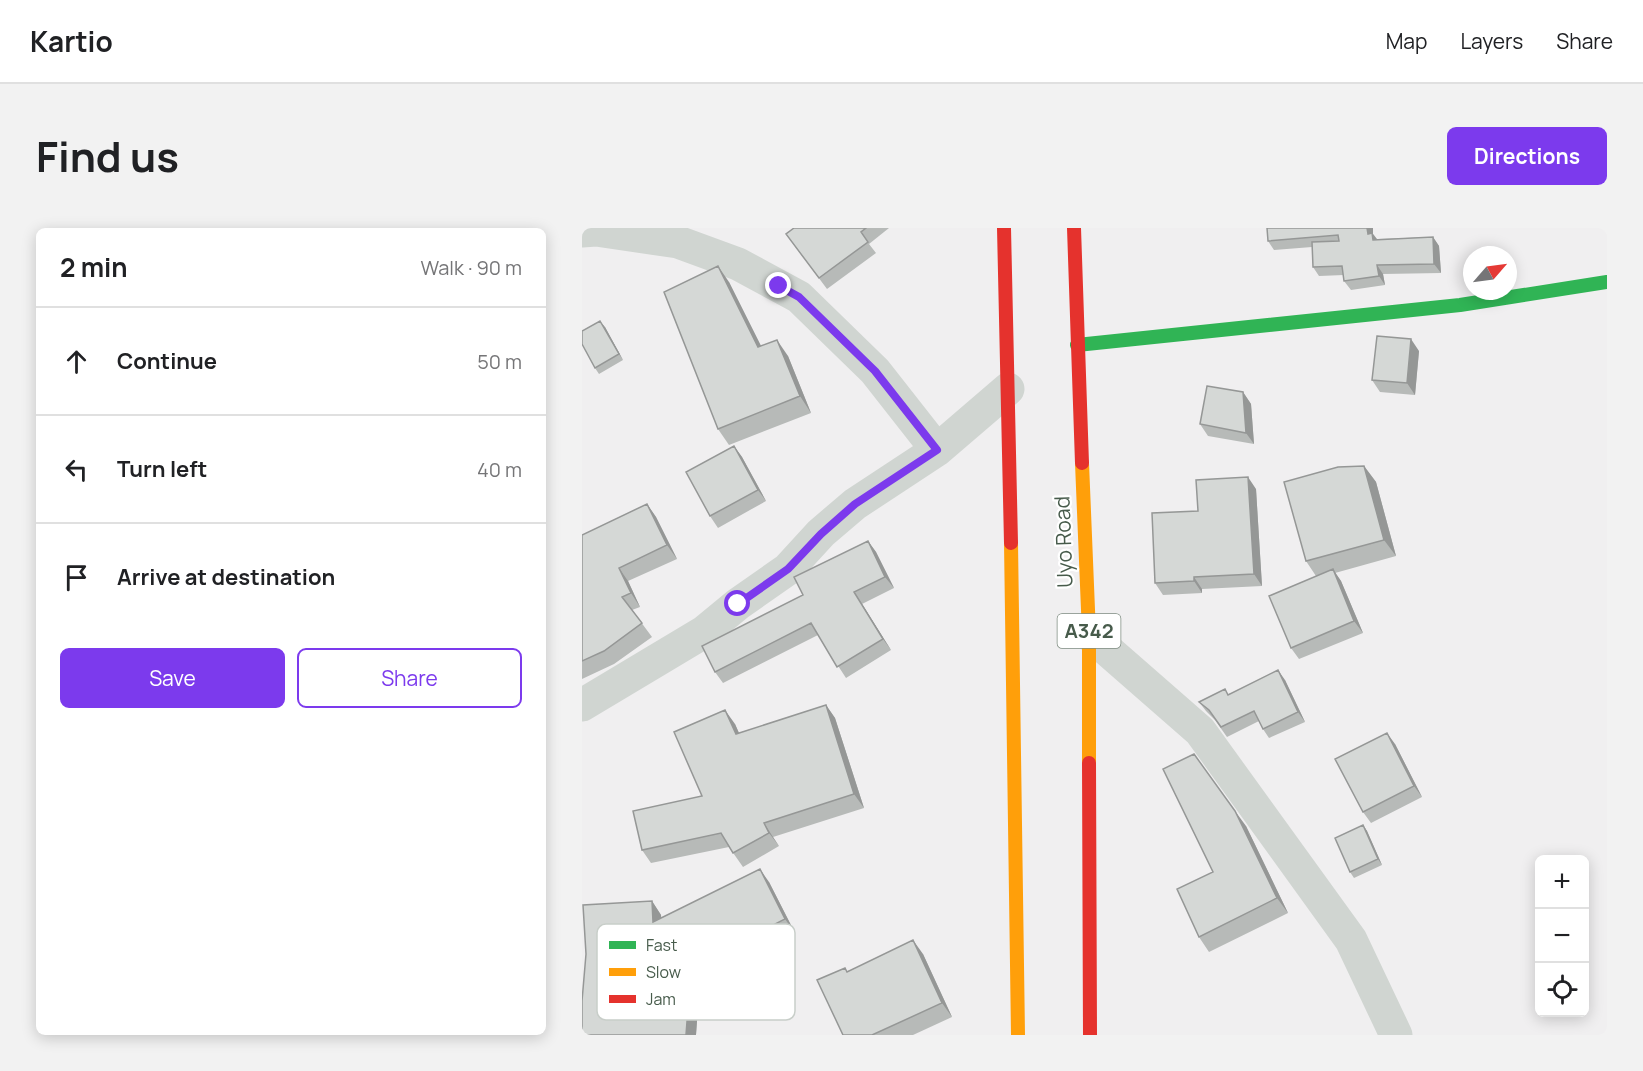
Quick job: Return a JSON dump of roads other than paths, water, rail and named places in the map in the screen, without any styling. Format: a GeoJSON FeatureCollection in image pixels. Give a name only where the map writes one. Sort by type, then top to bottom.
{"type":"FeatureCollection","features":[{"type":"Feature","properties":{"kind":"main road"},"geometry":{"type":"LineString","coordinates":[[1004,228],[1014,685],[1018,1035]]}},
{"type":"Feature","properties":{"kind":"main road","name":"Uyo Road"},"geometry":{"type":"LineString","coordinates":[[1074,228],[1089,634],[1090,1035]]}},
{"type":"Feature","properties":{"kind":"main road"},"geometry":{"type":"LineString","coordinates":[[1077,345],[1460,305],[1607,282]]}},
{"type":"Feature","properties":{"kind":"street"},"geometry":{"type":"LineString","coordinates":[[591,230],[678,242],[738,264],[799,297],[875,371],[937,450]]}},
{"type":"Feature","properties":{"kind":"street"},"geometry":{"type":"LineString","coordinates":[[582,705],[704,632],[738,604],[788,569],[821,534],[855,504],[937,450],[1008,389]]}},
{"type":"Feature","properties":{"kind":"street"},"geometry":{"type":"LineString","coordinates":[[1089,634],[1200,731],[1351,940],[1396,1035]]}}]}
